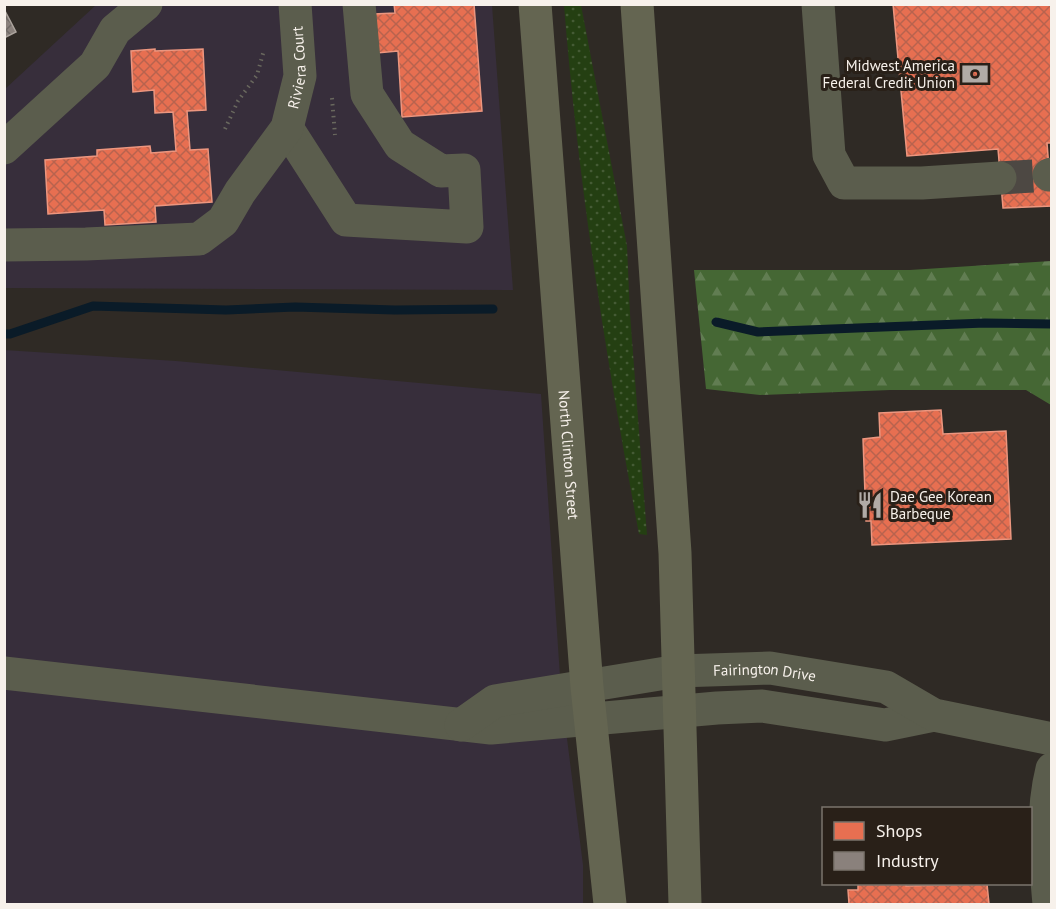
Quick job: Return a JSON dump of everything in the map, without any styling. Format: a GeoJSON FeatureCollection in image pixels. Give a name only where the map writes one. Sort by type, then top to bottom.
{"type":"FeatureCollection","features":[{"type":"Feature","properties":{"kind":"main road","name":"North Clinton Street"},"geometry":{"type":"LineString","coordinates":[[535,4],[587,687],[610,904]]}},
{"type":"Feature","properties":{"kind":"main road"},"geometry":{"type":"LineString","coordinates":[[637,4],[675,553],[685,904]]}},
{"type":"Feature","properties":{"kind":"street"},"geometry":{"type":"LineString","coordinates":[[4,148],[95,65],[115,30],[146,4]]}},
{"type":"Feature","properties":{"kind":"street","name":"Riviera Court"},"geometry":{"type":"LineString","coordinates":[[287,129],[300,76],[295,4]]}},
{"type":"Feature","properties":{"kind":"street"},"geometry":{"type":"LineString","coordinates":[[4,245],[199,239],[223,221],[240,192],[287,129],[346,220],[467,227],[464,170],[441,171],[400,145],[367,94],[359,4]]}},
{"type":"Feature","properties":{"kind":"street"},"geometry":{"type":"LineString","coordinates":[[818,4],[829,155],[844,183],[922,183],[1000,178]]}},
{"type":"Feature","properties":{"kind":"street","name":"Fairington Drive"},"geometry":{"type":"LineString","coordinates":[[461,725],[495,701],[678,671],[770,668],[886,687],[934,715],[1052,740]]}},
{"type":"Feature","properties":{"kind":"street","name":"Fairington Drive"},"geometry":{"type":"LineString","coordinates":[[4,673],[491,728],[762,706],[885,725],[934,715]]}},
{"type":"Feature","properties":{"kind":"street"},"geometry":{"type":"LineString","coordinates":[[1049,904],[1045,840],[1047,789],[1052,769]]}},
{"type":"Feature","properties":{"kind":"path"},"geometry":{"type":"LineString","coordinates":[[225,129],[238,101],[257,75],[265,47]]}},
{"type":"Feature","properties":{"kind":"shaded area"},"geometry":{"type":"Polygon","coordinates":[[[96,5],[492,5],[513,290],[5,288],[5,89],[96,5]]]}},
{"type":"Feature","properties":{"kind":"shaded area"},"geometry":{"type":"Polygon","coordinates":[[[4,350],[176,361],[541,394],[561,691],[583,865],[583,904],[5,904],[4,350]]]}},
{"type":"Feature","properties":{"kind":"green space"},"geometry":{"type":"Polygon","coordinates":[[[564,5],[581,5],[627,246],[647,535],[639,534],[604,336],[577,138],[564,5]]]}},
{"type":"Feature","properties":{"kind":"green space"},"geometry":{"type":"Polygon","coordinates":[[[1051,261],[1051,405],[1026,390],[890,390],[760,395],[706,389],[694,270],[910,270],[1051,261]]]}},
{"type":"Feature","properties":{"kind":"building: Shops"},"geometry":{"type":"Polygon","coordinates":[[[394,4],[474,4],[482,111],[402,117],[398,51],[377,53],[374,14],[395,13],[394,4]]]}},
{"type":"Feature","properties":{"kind":"building: Shops","name":"Midwest America Federal Credit Union"},"geometry":{"type":"Polygon","coordinates":[[[893,4],[1052,4],[1052,143],[1047,143],[1052,206],[1003,208],[998,149],[907,156],[893,4]]]}},
{"type":"Feature","properties":{"kind":"building: Shops"},"geometry":{"type":"Polygon","coordinates":[[[155,49],[155,51],[203,49],[206,110],[187,111],[190,150],[208,149],[212,202],[155,206],[156,222],[105,225],[104,210],[48,214],[45,160],[97,156],[97,150],[150,146],[151,153],[176,151],[173,112],[155,113],[154,90],[133,92],[131,51],[155,49]]]}},
{"type":"Feature","properties":{"kind":"building: Shops"},"geometry":{"type":"Polygon","coordinates":[[[941,410],[943,434],[1006,431],[1011,539],[872,545],[871,521],[866,521],[863,439],[880,437],[879,413],[941,410]]]}},
{"type":"Feature","properties":{"kind":"building: Shops"},"geometry":{"type":"Polygon","coordinates":[[[858,885],[987,885],[989,904],[849,904],[848,890],[858,890],[858,885]]]}},
{"type":"Feature","properties":{"kind":"building: Industry"},"geometry":{"type":"Polygon","coordinates":[[[4,9],[16,32],[4,38],[4,9]]]}},
{"type":"Feature","properties":{"kind":"waterway"},"geometry":{"type":"LineString","coordinates":[[4,334],[10,334],[93,306],[226,310],[295,307],[395,310],[493,309]]}},
{"type":"Feature","properties":{"kind":"waterway"},"geometry":{"type":"LineString","coordinates":[[716,322],[758,332],[985,323],[1052,324]]}},
{"type":"Feature","properties":{"kind":"tunnel"},"geometry":{"type":"LineString","coordinates":[[1000,178],[1049,175]]}},
{"type":"Feature","properties":{"kind":"place","name":"Midwest America Federal Credit Union"},"geometry":{"type":"Point","coordinates":[975,74]}},
{"type":"Feature","properties":{"kind":"place","name":"Dae Gee Korean Barbeque"},"geometry":{"type":"Point","coordinates":[870,505]}}]}
